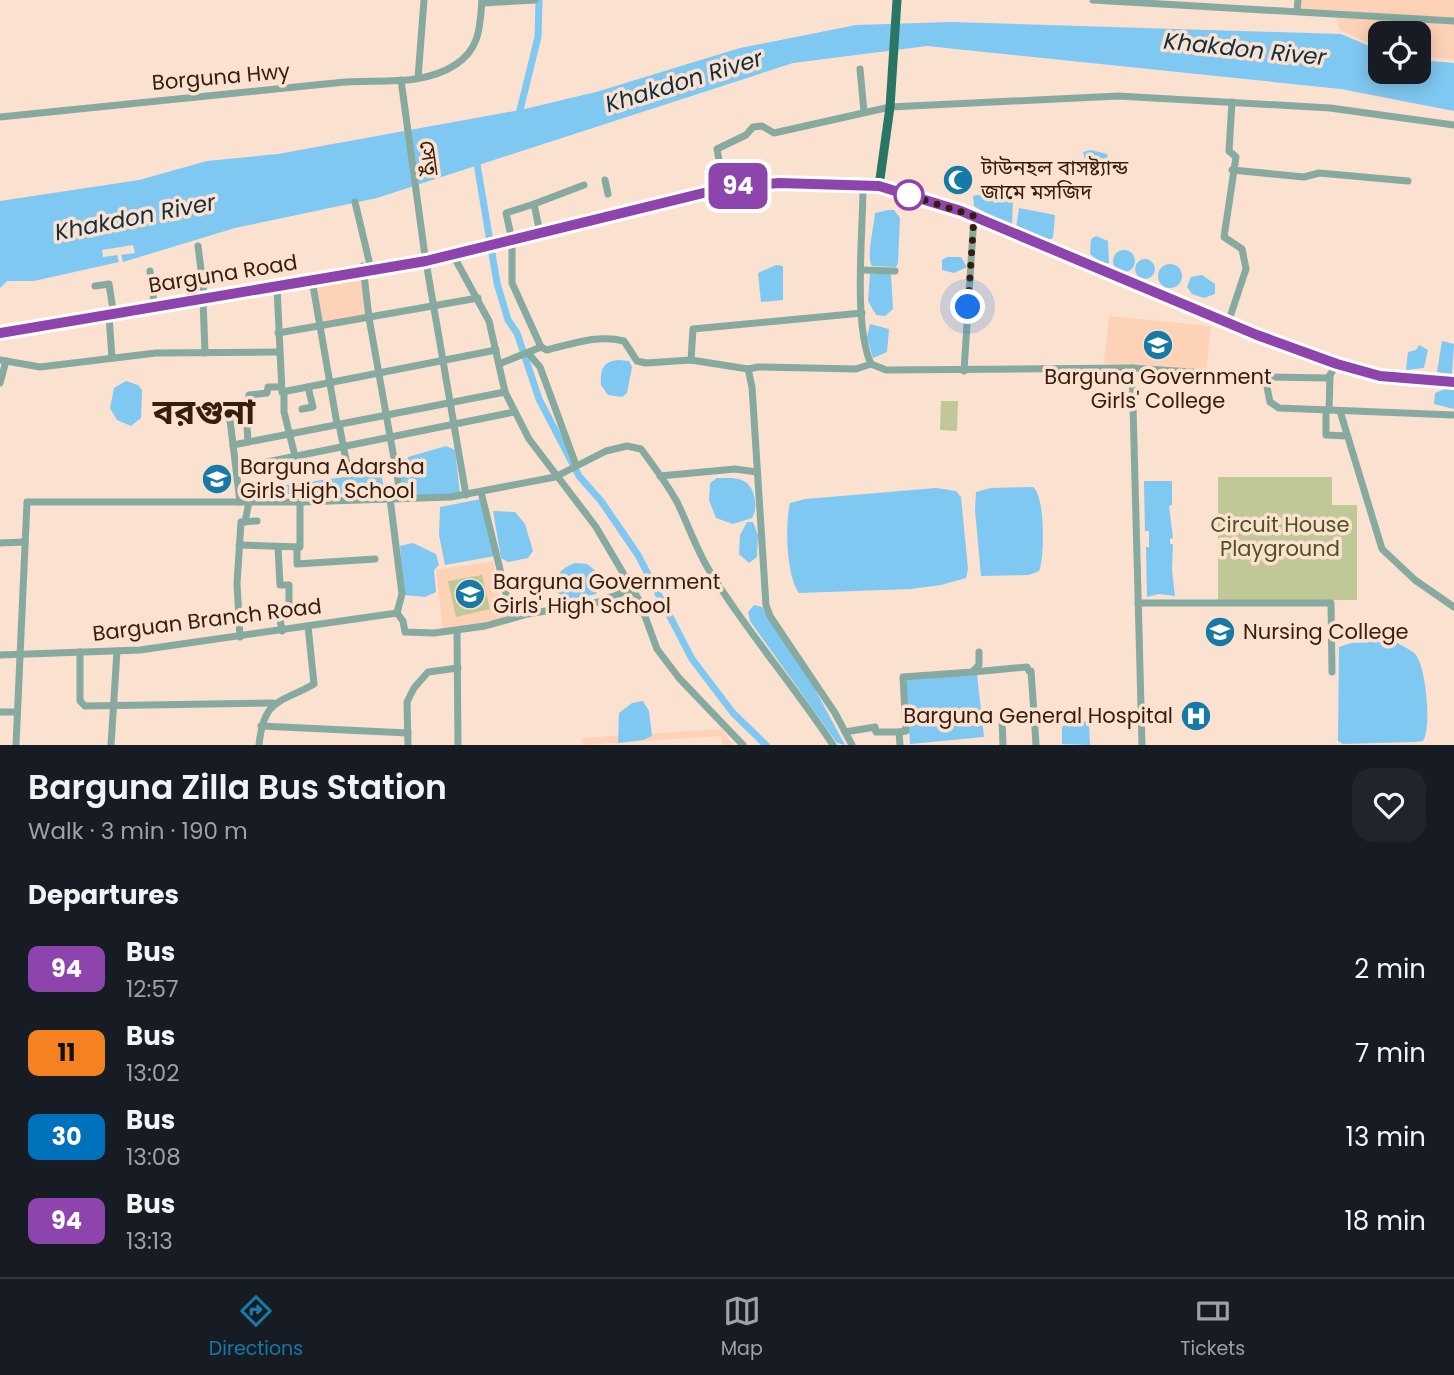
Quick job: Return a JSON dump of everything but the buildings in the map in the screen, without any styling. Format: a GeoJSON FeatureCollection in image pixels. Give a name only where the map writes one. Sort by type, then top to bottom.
{"type":"FeatureCollection","features":[{"type":"Feature","properties":{"kind":"main road"},"geometry":{"type":"LineString","coordinates":[[879,186],[894,72],[897,3]]}},
{"type":"Feature","properties":{"kind":"main road","name":"Barguna Road"},"geometry":{"type":"LineString","coordinates":[[0,330],[453,255],[724,188],[779,183],[879,186],[974,216],[1228,323],[1337,364],[1380,376],[1454,382]]}},
{"type":"Feature","properties":{"kind":"main road","name":"Barguna Road"},"geometry":{"type":"LineString","coordinates":[[111,313],[154,302],[277,287],[366,268]]}},
{"type":"Feature","properties":{"kind":"street"},"geometry":{"type":"LineString","coordinates":[[418,78],[424,0]]}},
{"type":"Feature","properties":{"kind":"street"},"geometry":{"type":"LineString","coordinates":[[482,1],[535,0]]}},
{"type":"Feature","properties":{"kind":"street"},"geometry":{"type":"LineString","coordinates":[[1093,0],[1454,21]]}},
{"type":"Feature","properties":{"kind":"street"},"geometry":{"type":"LineString","coordinates":[[1297,11],[1298,0]]}},
{"type":"Feature","properties":{"kind":"street","name":"Borguna Hwy"},"geometry":{"type":"LineString","coordinates":[[0,117],[436,75],[471,51],[478,41],[482,1]]}},
{"type":"Feature","properties":{"kind":"street"},"geometry":{"type":"LineString","coordinates":[[860,69],[864,112]]}},
{"type":"Feature","properties":{"kind":"street","name":"সেতু"},"geometry":{"type":"LineString","coordinates":[[401,80],[426,259]]}},
{"type":"Feature","properties":{"kind":"street"},"geometry":{"type":"LineString","coordinates":[[724,188],[717,149],[746,135],[753,127],[762,126],[773,133],[890,107],[1118,96],[1344,109],[1454,125]]}},
{"type":"Feature","properties":{"kind":"street"},"geometry":{"type":"LineString","coordinates":[[1228,323],[1246,269],[1242,249],[1224,237],[1236,157],[1229,151],[1232,102]]}},
{"type":"Feature","properties":{"kind":"street"},"geometry":{"type":"LineString","coordinates":[[1232,170],[1304,177],[1319,173],[1408,181]]}},
{"type":"Feature","properties":{"kind":"street"},"geometry":{"type":"LineString","coordinates":[[605,180],[608,194]]}},
{"type":"Feature","properties":{"kind":"street"},"geometry":{"type":"LineString","coordinates":[[584,185],[506,213],[512,240],[512,283],[541,347],[547,350],[591,340],[615,338],[624,341],[637,361],[646,363],[691,360],[748,369],[856,369],[871,364],[887,370],[964,372],[1132,368],[1265,377],[1330,377]]}},
{"type":"Feature","properties":{"kind":"street"},"geometry":{"type":"LineString","coordinates":[[863,187],[862,313],[866,352],[871,364]]}},
{"type":"Feature","properties":{"kind":"street"},"geometry":{"type":"LineString","coordinates":[[355,202],[366,268],[369,318],[401,498]]}},
{"type":"Feature","properties":{"kind":"street"},"geometry":{"type":"LineString","coordinates":[[534,204],[540,233]]}},
{"type":"Feature","properties":{"kind":"street"},"geometry":{"type":"LineString","coordinates":[[964,372],[974,216]]}},
{"type":"Feature","properties":{"kind":"street"},"geometry":{"type":"LineString","coordinates":[[198,246],[205,353]]}},
{"type":"Feature","properties":{"kind":"street"},"geometry":{"type":"LineString","coordinates":[[453,255],[489,321],[502,362],[505,392],[514,412],[596,527],[632,589],[657,649],[679,678],[743,745]]}},
{"type":"Feature","properties":{"kind":"street"},"geometry":{"type":"LineString","coordinates":[[426,259],[466,495]]}},
{"type":"Feature","properties":{"kind":"street"},"geometry":{"type":"LineString","coordinates":[[862,270],[895,271]]}},
{"type":"Feature","properties":{"kind":"street"},"geometry":{"type":"LineString","coordinates":[[150,271],[154,302]]}},
{"type":"Feature","properties":{"kind":"street"},"geometry":{"type":"LineString","coordinates":[[312,280],[349,475]]}},
{"type":"Feature","properties":{"kind":"street"},"geometry":{"type":"LineString","coordinates":[[95,286],[109,284],[112,358]]}},
{"type":"Feature","properties":{"kind":"street"},"geometry":{"type":"LineString","coordinates":[[277,287],[284,412],[295,456]]}},
{"type":"Feature","properties":{"kind":"street"},"geometry":{"type":"LineString","coordinates":[[278,333],[478,299]]}},
{"type":"Feature","properties":{"kind":"street"},"geometry":{"type":"LineString","coordinates":[[691,360],[693,329],[862,313]]}},
{"type":"Feature","properties":{"kind":"street"},"geometry":{"type":"LineString","coordinates":[[502,362],[541,347]]}},
{"type":"Feature","properties":{"kind":"street"},"geometry":{"type":"LineString","coordinates":[[248,442],[246,410],[249,395],[267,393],[268,387],[308,387],[496,350]]}},
{"type":"Feature","properties":{"kind":"street"},"geometry":{"type":"LineString","coordinates":[[0,383],[3,360],[40,367],[112,358],[279,352]]}},
{"type":"Feature","properties":{"kind":"street"},"geometry":{"type":"LineString","coordinates":[[528,353],[540,367],[576,465]]}},
{"type":"Feature","properties":{"kind":"street"},"geometry":{"type":"LineString","coordinates":[[1337,364],[1330,377],[1326,435],[1347,436]]}},
{"type":"Feature","properties":{"kind":"street"},"geometry":{"type":"LineString","coordinates":[[1132,368],[1142,745]]}},
{"type":"Feature","properties":{"kind":"street"},"geometry":{"type":"LineString","coordinates":[[748,369],[765,593],[770,616],[852,745]]}},
{"type":"Feature","properties":{"kind":"street"},"geometry":{"type":"LineString","coordinates":[[1265,377],[1270,402],[1279,408],[1454,415]]}},
{"type":"Feature","properties":{"kind":"street"},"geometry":{"type":"LineString","coordinates":[[302,409],[313,407],[308,387]]}},
{"type":"Feature","properties":{"kind":"street"},"geometry":{"type":"LineString","coordinates":[[233,445],[505,392]]}},
{"type":"Feature","properties":{"kind":"street"},"geometry":{"type":"LineString","coordinates":[[1340,411],[1382,549],[1415,580],[1454,607]]}},
{"type":"Feature","properties":{"kind":"street"},"geometry":{"type":"LineString","coordinates":[[237,468],[514,412]]}},
{"type":"Feature","properties":{"kind":"street"},"geometry":{"type":"LineString","coordinates":[[230,420],[245,522]]}},
{"type":"Feature","properties":{"kind":"street"},"geometry":{"type":"LineString","coordinates":[[16,745],[27,502],[300,502],[466,495],[558,476],[607,451],[635,446],[641,449],[660,476],[727,597],[797,691],[833,745]]}},
{"type":"Feature","properties":{"kind":"street"},"geometry":{"type":"LineString","coordinates":[[660,476],[735,470],[757,472]]}},
{"type":"Feature","properties":{"kind":"street"},"geometry":{"type":"LineString","coordinates":[[481,492],[512,618]]}},
{"type":"Feature","properties":{"kind":"street"},"geometry":{"type":"LineString","coordinates":[[390,498],[402,594],[397,613],[403,621],[405,632],[457,631],[598,602],[632,589]]}},
{"type":"Feature","properties":{"kind":"street"},"geometry":{"type":"LineString","coordinates":[[239,545],[300,547],[300,502]]}},
{"type":"Feature","properties":{"kind":"street"},"geometry":{"type":"LineString","coordinates":[[240,637],[237,584],[241,522],[257,521]]}},
{"type":"Feature","properties":{"kind":"street"},"geometry":{"type":"LineString","coordinates":[[0,542],[25,542]]}},
{"type":"Feature","properties":{"kind":"street"},"geometry":{"type":"LineString","coordinates":[[278,547],[280,585],[289,585],[289,611],[279,612],[282,631]]}},
{"type":"Feature","properties":{"kind":"street"},"geometry":{"type":"LineString","coordinates":[[297,547],[297,564],[375,559]]}},
{"type":"Feature","properties":{"kind":"street"},"geometry":{"type":"LineString","coordinates":[[1138,603],[1331,603],[1332,672]]}},
{"type":"Feature","properties":{"kind":"street","name":"Barguan Branch Road"},"geometry":{"type":"LineString","coordinates":[[0,654],[117,651],[240,637],[397,613]]}},
{"type":"Feature","properties":{"kind":"street"},"geometry":{"type":"LineString","coordinates":[[80,652],[81,704],[115,706],[273,703],[314,684],[308,626]]}},
{"type":"Feature","properties":{"kind":"street"},"geometry":{"type":"LineString","coordinates":[[457,631],[458,745]]}},
{"type":"Feature","properties":{"kind":"street"},"geometry":{"type":"LineString","coordinates":[[111,745],[117,651]]}},
{"type":"Feature","properties":{"kind":"street"},"geometry":{"type":"LineString","coordinates":[[972,672],[979,665],[979,652]]}},
{"type":"Feature","properties":{"kind":"street"},"geometry":{"type":"LineString","coordinates":[[845,732],[875,727],[876,732],[906,731],[903,677],[1027,667],[1028,671],[1031,671],[1036,745]]}},
{"type":"Feature","properties":{"kind":"street"},"geometry":{"type":"LineString","coordinates":[[408,745],[407,702],[414,688],[429,672],[458,668]]}},
{"type":"Feature","properties":{"kind":"street"},"geometry":{"type":"LineString","coordinates":[[259,745],[261,726],[273,703]]}},
{"type":"Feature","properties":{"kind":"street"},"geometry":{"type":"LineString","coordinates":[[0,712],[17,712]]}},
{"type":"Feature","properties":{"kind":"street"},"geometry":{"type":"LineString","coordinates":[[1003,745],[1002,718],[1034,715]]}},
{"type":"Feature","properties":{"kind":"street"},"geometry":{"type":"LineString","coordinates":[[261,726],[408,733]]}},
{"type":"Feature","properties":{"kind":"street"},"geometry":{"type":"LineString","coordinates":[[899,732],[900,745]]}},
{"type":"Feature","properties":{"kind":"shaded area"},"geometry":{"type":"Polygon","coordinates":[[[1298,0],[1454,0],[1454,18],[1298,8],[1298,0]]]}},
{"type":"Feature","properties":{"kind":"shaded area"},"geometry":{"type":"Polygon","coordinates":[[[1336,18],[1407,21],[1368,21],[1368,43],[1340,30],[1336,18]]]}},
{"type":"Feature","properties":{"kind":"shaded area"},"geometry":{"type":"Polygon","coordinates":[[[1431,22],[1454,23],[1454,60],[1431,57],[1431,22]]]}},
{"type":"Feature","properties":{"kind":"shaded area"},"geometry":{"type":"Polygon","coordinates":[[[363,267],[368,318],[321,326],[312,275],[363,267]]]}},
{"type":"Feature","properties":{"kind":"shaded area","name":"Barguna Government Girls' College"},"geometry":{"type":"Polygon","coordinates":[[[1109,316],[1211,326],[1206,373],[1104,363],[1109,316]]]}},
{"type":"Feature","properties":{"kind":"shaded area","name":"Barguna Government Girls' High School"},"geometry":{"type":"Polygon","coordinates":[[[493,561],[505,618],[443,633],[436,570],[493,561]]]}},
{"type":"Feature","properties":{"kind":"shaded area"},"geometry":{"type":"Polygon","coordinates":[[[722,729],[733,745],[722,745],[721,736],[583,745],[582,738],[722,729]]]}},
{"type":"Feature","properties":{"kind":"green space"},"geometry":{"type":"Polygon","coordinates":[[[941,401],[958,401],[957,431],[940,430],[941,401]]]}},
{"type":"Feature","properties":{"kind":"green space","name":"Circuit House Playground"},"geometry":{"type":"Polygon","coordinates":[[[1218,477],[1332,477],[1332,505],[1357,505],[1357,600],[1218,600],[1218,477]]]}},
{"type":"Feature","properties":{"kind":"green space"},"geometry":{"type":"Polygon","coordinates":[[[482,575],[490,609],[456,617],[448,581],[482,575]]]}},
{"type":"Feature","properties":{"kind":"water","name":"Khakdon River"},"geometry":{"type":"Polygon","coordinates":[[[951,22],[1341,34],[1368,45],[1368,84],[1431,84],[1431,61],[1454,63],[1454,111],[1341,89],[927,46],[793,63],[377,198],[235,228],[123,262],[121,255],[135,253],[133,245],[102,250],[103,257],[117,255],[119,262],[34,281],[7,281],[0,288],[0,201],[139,180],[207,161],[278,154],[520,110],[596,92],[740,48],[856,25],[951,22]]]}},
{"type":"Feature","properties":{"kind":"water"},"geometry":{"type":"Polygon","coordinates":[[[1091,150],[1107,154],[1110,166],[1107,169],[1087,166],[1083,152],[1091,150]]]}},
{"type":"Feature","properties":{"kind":"water"},"geometry":{"type":"Polygon","coordinates":[[[994,192],[1013,201],[1012,224],[1006,225],[974,206],[973,196],[994,192]]]}},
{"type":"Feature","properties":{"kind":"water"},"geometry":{"type":"Polygon","coordinates":[[[1019,208],[1055,215],[1053,238],[1045,241],[1016,229],[1019,208]]]}},
{"type":"Feature","properties":{"kind":"water"},"geometry":{"type":"Polygon","coordinates":[[[894,210],[900,218],[898,263],[896,267],[872,266],[870,249],[875,213],[894,210]]]}},
{"type":"Feature","properties":{"kind":"water"},"geometry":{"type":"Polygon","coordinates":[[[1096,236],[1108,241],[1109,263],[1103,265],[1090,254],[1091,239],[1096,236]]]}},
{"type":"Feature","properties":{"kind":"water"},"geometry":{"type":"Polygon","coordinates":[[[1124,250],[1132,253],[1135,261],[1132,269],[1124,272],[1116,269],[1113,261],[1116,253],[1124,250]]]}},
{"type":"Feature","properties":{"kind":"water"},"geometry":{"type":"Polygon","coordinates":[[[947,257],[961,257],[967,267],[954,273],[942,270],[942,260],[947,257]]]}},
{"type":"Feature","properties":{"kind":"water"},"geometry":{"type":"Polygon","coordinates":[[[1145,259],[1152,262],[1155,269],[1152,276],[1145,279],[1138,276],[1135,269],[1138,262],[1145,259]]]}},
{"type":"Feature","properties":{"kind":"water"},"geometry":{"type":"Polygon","coordinates":[[[1170,264],[1178,268],[1182,276],[1178,284],[1170,288],[1162,284],[1158,276],[1162,268],[1170,264]]]}},
{"type":"Feature","properties":{"kind":"water"},"geometry":{"type":"Polygon","coordinates":[[[776,265],[783,266],[783,300],[761,302],[758,273],[776,265]]]}},
{"type":"Feature","properties":{"kind":"water"},"geometry":{"type":"Polygon","coordinates":[[[870,274],[891,274],[893,309],[885,316],[876,315],[868,301],[870,274]]]}},
{"type":"Feature","properties":{"kind":"water"},"geometry":{"type":"Polygon","coordinates":[[[1202,275],[1215,284],[1215,294],[1204,298],[1192,294],[1187,287],[1191,277],[1202,275]]]}},
{"type":"Feature","properties":{"kind":"water"},"geometry":{"type":"Polygon","coordinates":[[[870,324],[889,329],[887,352],[873,358],[867,337],[870,324]]]}},
{"type":"Feature","properties":{"kind":"water"},"geometry":{"type":"Polygon","coordinates":[[[1442,341],[1454,344],[1452,375],[1437,372],[1442,341]]]}},
{"type":"Feature","properties":{"kind":"water"},"geometry":{"type":"Polygon","coordinates":[[[1419,345],[1428,350],[1424,368],[1406,370],[1408,352],[1416,350],[1419,345]]]}},
{"type":"Feature","properties":{"kind":"water"},"geometry":{"type":"Polygon","coordinates":[[[619,360],[629,361],[632,367],[627,393],[622,397],[608,395],[601,385],[601,374],[606,364],[619,360]]]}},
{"type":"Feature","properties":{"kind":"water"},"geometry":{"type":"Polygon","coordinates":[[[126,381],[138,385],[142,390],[141,418],[131,426],[117,420],[110,408],[114,388],[126,381]]]}},
{"type":"Feature","properties":{"kind":"water"},"geometry":{"type":"Polygon","coordinates":[[[1454,389],[1454,409],[1434,404],[1435,393],[1454,389]]]}},
{"type":"Feature","properties":{"kind":"water"},"geometry":{"type":"Polygon","coordinates":[[[446,446],[455,450],[460,494],[405,497],[399,472],[407,465],[408,457],[446,446]]]}},
{"type":"Feature","properties":{"kind":"water"},"geometry":{"type":"Polygon","coordinates":[[[381,472],[385,494],[261,494],[264,488],[381,472]]]}},
{"type":"Feature","properties":{"kind":"water"},"geometry":{"type":"Polygon","coordinates":[[[717,478],[740,480],[749,485],[755,502],[752,518],[733,524],[716,518],[709,500],[710,483],[717,478]]]}},
{"type":"Feature","properties":{"kind":"water"},"geometry":{"type":"Polygon","coordinates":[[[1144,481],[1172,481],[1172,505],[1169,506],[1175,596],[1159,594],[1147,597],[1146,547],[1149,547],[1149,531],[1145,531],[1144,481]]]}},
{"type":"Feature","properties":{"kind":"water"},"geometry":{"type":"Polygon","coordinates":[[[1033,487],[1040,502],[1043,527],[1039,571],[1029,575],[981,576],[976,492],[991,488],[1033,487]]]}},
{"type":"Feature","properties":{"kind":"water"},"geometry":{"type":"Polygon","coordinates":[[[936,488],[956,491],[961,497],[968,569],[966,578],[911,589],[799,593],[791,575],[788,549],[787,523],[790,503],[805,499],[936,488]]]}},
{"type":"Feature","properties":{"kind":"water"},"geometry":{"type":"Polygon","coordinates":[[[481,499],[495,556],[445,565],[439,535],[440,507],[481,499]]]}},
{"type":"Feature","properties":{"kind":"water"},"geometry":{"type":"Polygon","coordinates":[[[493,511],[515,512],[525,524],[533,551],[528,558],[508,562],[501,558],[493,511]]]}},
{"type":"Feature","properties":{"kind":"water"},"geometry":{"type":"Polygon","coordinates":[[[747,522],[753,522],[758,535],[757,557],[749,563],[739,554],[740,535],[747,522]]]}},
{"type":"Feature","properties":{"kind":"water"},"geometry":{"type":"Polygon","coordinates":[[[413,543],[436,554],[439,565],[434,570],[436,592],[425,597],[404,595],[400,546],[413,543]]]}},
{"type":"Feature","properties":{"kind":"water"},"geometry":{"type":"Polygon","coordinates":[[[575,563],[587,564],[596,571],[599,586],[596,594],[566,601],[557,592],[558,577],[565,568],[575,563]]]}},
{"type":"Feature","properties":{"kind":"water"},"geometry":{"type":"Polygon","coordinates":[[[754,605],[762,607],[804,669],[845,745],[837,743],[750,621],[748,612],[754,605]]]}},
{"type":"Feature","properties":{"kind":"water"},"geometry":{"type":"Polygon","coordinates":[[[1393,641],[1416,655],[1423,672],[1427,724],[1423,741],[1343,744],[1338,741],[1339,647],[1351,643],[1393,641]]]}},
{"type":"Feature","properties":{"kind":"water"},"geometry":{"type":"Polygon","coordinates":[[[977,674],[984,737],[910,744],[906,680],[977,674]]]}},
{"type":"Feature","properties":{"kind":"water"},"geometry":{"type":"Polygon","coordinates":[[[643,701],[649,711],[652,736],[643,740],[618,743],[619,713],[632,703],[643,701]]]}},
{"type":"Feature","properties":{"kind":"water"},"geometry":{"type":"Polygon","coordinates":[[[1072,720],[1083,720],[1089,725],[1090,745],[1062,744],[1062,727],[1072,720]]]}},
{"type":"Feature","properties":{"kind":"waterway"},"geometry":{"type":"LineString","coordinates":[[520,110],[538,37],[539,0]]}},
{"type":"Feature","properties":{"kind":"waterway"},"geometry":{"type":"LineString","coordinates":[[476,158],[497,283],[508,320],[517,333],[539,399],[579,476],[601,501],[638,555],[692,659],[733,713],[766,745]]}},
{"type":"Feature","properties":{"kind":"bus line","name":"94"},"geometry":{"type":"LineString","coordinates":[[0,333],[426,261],[724,188],[779,183],[879,186],[961,211],[1257,335],[1337,364],[1380,376],[1424,382],[1454,382]]}},
{"type":"Feature","properties":{"kind":"place","name":"টাউনহল বাসষ্ট্যান্ড জামে মসজিদ"},"geometry":{"type":"Point","coordinates":[958,180]}},
{"type":"Feature","properties":{"kind":"place","name":"Barguna Government Girls' College"},"geometry":{"type":"Point","coordinates":[1158,345]}},
{"type":"Feature","properties":{"kind":"place","name":"Barguna Adarsha Girls High School"},"geometry":{"type":"Point","coordinates":[217,479]}},
{"type":"Feature","properties":{"kind":"place","name":"Barguna Government Girls' High School"},"geometry":{"type":"Point","coordinates":[470,594]}},
{"type":"Feature","properties":{"kind":"place","name":"Nursing College"},"geometry":{"type":"Point","coordinates":[1220,632]}},
{"type":"Feature","properties":{"kind":"place","name":"Barguna General Hospital"},"geometry":{"type":"Point","coordinates":[1196,716]}},
{"type":"Feature","properties":{"kind":"district","name":"বরগুনা"},"geometry":{"type":"Point","coordinates":[204,412]}},
{"type":"Feature","properties":{"kind":"route"},"geometry":{"type":"LineString","coordinates":[[909,195],[899,192],[974,216],[968,307]]}}]}
